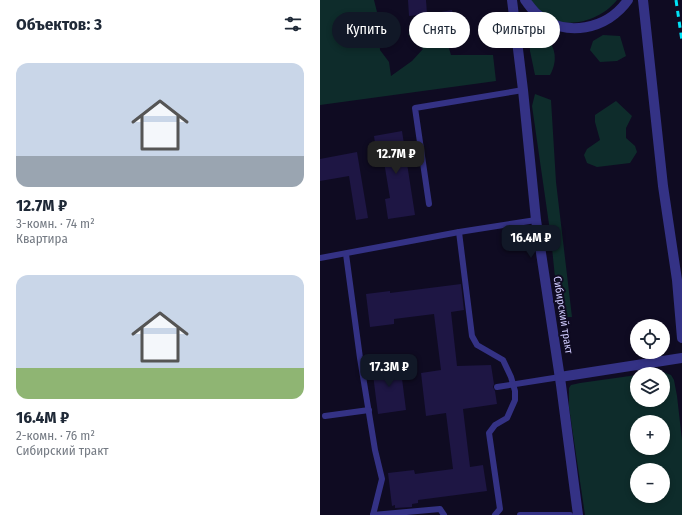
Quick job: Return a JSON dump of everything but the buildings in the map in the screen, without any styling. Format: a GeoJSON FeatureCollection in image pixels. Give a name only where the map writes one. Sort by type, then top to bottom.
{"type":"FeatureCollection","features":[{"type":"Feature","properties":{"kind":"street","name":"Сибирский тракт"},"geometry":{"type":"LineString","coordinates":[[512,0],[536,220],[560,377],[578,515]]}},
{"type":"Feature","properties":{"kind":"street"},"geometry":{"type":"LineString","coordinates":[[525,0],[537,15],[556,26],[576,29],[595,25],[614,16],[628,0]]}},
{"type":"Feature","properties":{"kind":"street"},"geometry":{"type":"LineString","coordinates":[[643,0],[663,186],[677,280],[682,338]]}},
{"type":"Feature","properties":{"kind":"street"},"geometry":{"type":"LineString","coordinates":[[560,377],[682,358]]}},
{"type":"Feature","properties":{"kind":"lane"},"geometry":{"type":"LineString","coordinates":[[429,204],[415,108],[523,90]]}},
{"type":"Feature","properties":{"kind":"lane"},"geometry":{"type":"LineString","coordinates":[[320,258],[459,232],[536,220]]}},
{"type":"Feature","properties":{"kind":"lane"},"geometry":{"type":"LineString","coordinates":[[459,232],[472,336],[477,345],[503,360],[513,384],[515,400],[506,418],[494,425],[489,433],[500,509],[495,515]]}},
{"type":"Feature","properties":{"kind":"lane"},"geometry":{"type":"LineString","coordinates":[[346,254],[369,410],[382,479],[373,515],[440,509],[444,515]]}},
{"type":"Feature","properties":{"kind":"lane"},"geometry":{"type":"LineString","coordinates":[[496,387],[560,377]]}},
{"type":"Feature","properties":{"kind":"lane"},"geometry":{"type":"LineString","coordinates":[[325,416],[369,410]]}},
{"type":"Feature","properties":{"kind":"lane"},"geometry":{"type":"LineString","coordinates":[[520,515],[570,515]]}},
{"type":"Feature","properties":{"kind":"green space"},"geometry":{"type":"Polygon","coordinates":[[[320,0],[374,0],[377,12],[332,12],[332,48],[380,48],[389,62],[391,76],[412,61],[423,49],[422,48],[449,48],[451,55],[493,55],[496,81],[320,105],[320,0]]]}},
{"type":"Feature","properties":{"kind":"green space"},"geometry":{"type":"Polygon","coordinates":[[[529,0],[617,0],[602,13],[593,18],[574,23],[560,21],[560,12],[542,12],[529,0]]]}},
{"type":"Feature","properties":{"kind":"green space"},"geometry":{"type":"Polygon","coordinates":[[[603,35],[620,36],[626,56],[617,61],[600,62],[590,50],[593,41],[603,35]]]}},
{"type":"Feature","properties":{"kind":"green space"},"geometry":{"type":"Polygon","coordinates":[[[530,48],[553,48],[555,62],[550,75],[535,75],[530,48]]]}},
{"type":"Feature","properties":{"kind":"green space"},"geometry":{"type":"Polygon","coordinates":[[[535,94],[551,100],[556,182],[572,317],[559,317],[551,238],[532,106],[535,94]]]}},
{"type":"Feature","properties":{"kind":"green space"},"geometry":{"type":"Polygon","coordinates":[[[616,101],[632,116],[626,128],[626,138],[635,146],[637,152],[630,163],[597,167],[587,163],[584,155],[587,149],[600,140],[595,122],[595,115],[616,101]]]}},
{"type":"Feature","properties":{"kind":"green space"},"geometry":{"type":"Polygon","coordinates":[[[671,375],[674,380],[677,396],[682,440],[682,515],[585,515],[569,407],[569,388],[571,385],[630,376],[630,407],[670,407],[671,375]]]}},
{"type":"Feature","properties":{"kind":"railway"},"geometry":{"type":"LineString","coordinates":[[676,0],[682,41]]}}]}
